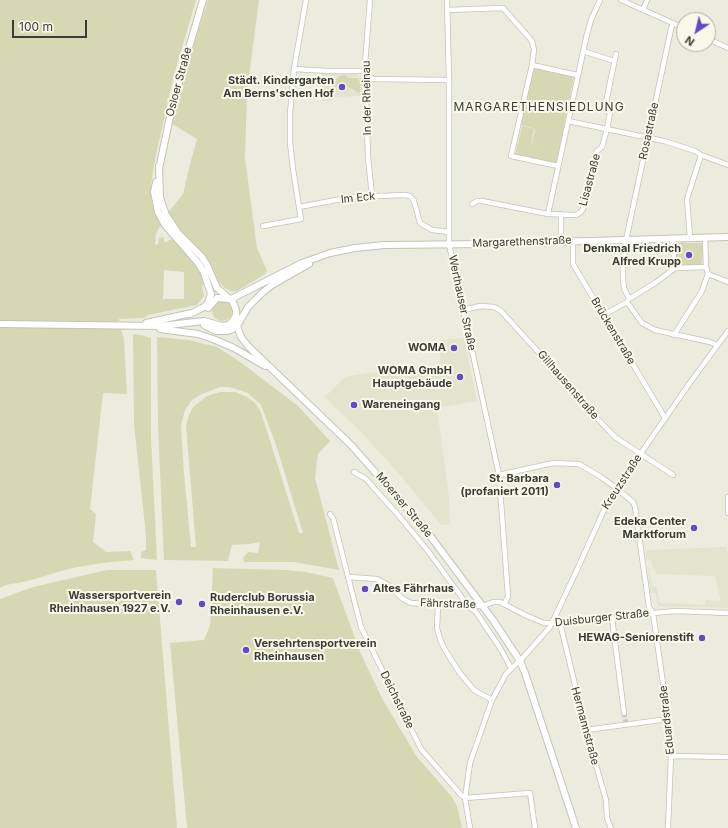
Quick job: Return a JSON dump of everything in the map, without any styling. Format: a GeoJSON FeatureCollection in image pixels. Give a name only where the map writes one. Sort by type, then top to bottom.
{"type":"FeatureCollection","features":[{"type":"Feature","properties":{"kind":"main road","name":"Osloer Straße"},"geometry":{"type":"LineString","coordinates":[[190,314],[204,307],[208,303],[211,294],[208,282],[199,264],[165,225],[158,212],[154,192],[177,90],[203,0]]}},
{"type":"Feature","properties":{"kind":"main road","name":"Osloer Straße"},"geometry":{"type":"LineString","coordinates":[[159,166],[160,198],[166,215],[178,233],[202,257],[207,264],[218,288],[230,299]]}},
{"type":"Feature","properties":{"kind":"main road","name":"Margarethenstraße"},"geometry":{"type":"LineString","coordinates":[[237,326],[248,307],[262,292],[272,285],[330,253],[355,248],[384,245],[728,237]]}},
{"type":"Feature","properties":{"kind":"main road","name":"Margarethenstraße"},"geometry":{"type":"LineString","coordinates":[[190,314],[203,311],[217,298],[230,299],[241,295],[286,270],[302,263],[317,259]]}},
{"type":"Feature","properties":{"kind":"main road"},"geometry":{"type":"LineString","coordinates":[[195,322],[216,331],[226,331],[237,326],[234,305],[230,299]]}},
{"type":"Feature","properties":{"kind":"main road"},"geometry":{"type":"LineString","coordinates":[[135,325],[190,314]]}},
{"type":"Feature","properties":{"kind":"main road"},"geometry":{"type":"LineString","coordinates":[[0,324],[166,326],[204,321],[222,326],[228,325],[232,322],[236,315]]}},
{"type":"Feature","properties":{"kind":"main road","name":"Moerser Straße"},"geometry":{"type":"LineString","coordinates":[[135,325],[150,329],[198,334],[213,339],[234,348],[275,372]]}},
{"type":"Feature","properties":{"kind":"main road","name":"Moerser Straße"},"geometry":{"type":"LineString","coordinates":[[237,326],[241,337],[248,346],[351,445],[384,481],[422,525],[493,620],[514,653],[533,699],[576,828]]}},
{"type":"Feature","properties":{"kind":"street"},"geometry":{"type":"LineString","coordinates":[[263,226],[301,219],[290,142],[291,92],[306,0]]}},
{"type":"Feature","properties":{"kind":"street","name":"In der Rheinau"},"geometry":{"type":"LineString","coordinates":[[370,0],[366,75],[368,157],[372,196]]}},
{"type":"Feature","properties":{"kind":"street","name":"Werthauser Straße"},"geometry":{"type":"LineString","coordinates":[[447,0],[449,80],[449,244],[499,475],[508,596],[505,603]]}},
{"type":"Feature","properties":{"kind":"street"},"geometry":{"type":"LineString","coordinates":[[548,214],[577,75],[591,20],[600,0]]}},
{"type":"Feature","properties":{"kind":"street"},"geometry":{"type":"LineString","coordinates":[[622,0],[676,24]]}},
{"type":"Feature","properties":{"kind":"street"},"geometry":{"type":"LineString","coordinates":[[643,10],[647,0]]}},
{"type":"Feature","properties":{"kind":"street"},"geometry":{"type":"LineString","coordinates":[[447,10],[503,8],[532,41],[534,50],[532,65],[512,156],[558,166]]}},
{"type":"Feature","properties":{"kind":"street","name":"Rosastraße"},"geometry":{"type":"LineString","coordinates":[[673,23],[626,240],[623,260],[624,288],[628,300],[642,323],[654,330],[710,342],[717,345]]}},
{"type":"Feature","properties":{"kind":"street"},"geometry":{"type":"LineString","coordinates":[[716,43],[728,48]]}},
{"type":"Feature","properties":{"kind":"street"},"geometry":{"type":"LineString","coordinates":[[583,51],[614,61]]}},
{"type":"Feature","properties":{"kind":"street","name":"Lisastraße"},"geometry":{"type":"LineString","coordinates":[[472,204],[477,201],[482,201],[548,214],[576,214],[581,212],[583,209],[595,155],[603,144],[610,117],[606,102],[616,54]]}},
{"type":"Feature","properties":{"kind":"street"},"geometry":{"type":"LineString","coordinates":[[532,65],[577,75]]}},
{"type":"Feature","properties":{"kind":"street"},"geometry":{"type":"LineString","coordinates":[[294,69],[362,71],[373,79],[449,80]]}},
{"type":"Feature","properties":{"kind":"street"},"geometry":{"type":"LineString","coordinates":[[568,121],[664,141],[695,151],[701,155],[728,165]]}},
{"type":"Feature","properties":{"kind":"street"},"geometry":{"type":"LineString","coordinates":[[690,238],[687,199],[701,155]]}},
{"type":"Feature","properties":{"kind":"street","name":"Im Eck"},"geometry":{"type":"LineString","coordinates":[[299,207],[352,197],[405,195],[410,196],[414,201],[420,223],[432,230],[449,232]]}},
{"type":"Feature","properties":{"kind":"street"},"geometry":{"type":"LineString","coordinates":[[561,214],[562,241]]}},
{"type":"Feature","properties":{"kind":"street"},"geometry":{"type":"LineString","coordinates":[[672,238],[675,268]]}},
{"type":"Feature","properties":{"kind":"street"},"geometry":{"type":"LineString","coordinates":[[674,335],[702,291],[708,274],[706,267],[705,238]]}},
{"type":"Feature","properties":{"kind":"street","name":"Brückenstraße"},"geometry":{"type":"LineString","coordinates":[[572,240],[573,264],[665,418]]}},
{"type":"Feature","properties":{"kind":"street"},"geometry":{"type":"LineString","coordinates":[[604,315],[655,283],[675,268],[706,267]]}},
{"type":"Feature","properties":{"kind":"street"},"geometry":{"type":"LineString","coordinates":[[708,274],[728,282]]}},
{"type":"Feature","properties":{"kind":"street","name":"Gillhausenstraße"},"geometry":{"type":"LineString","coordinates":[[464,310],[480,306],[494,307],[501,311],[556,371],[587,408],[615,437],[673,475]]}},
{"type":"Feature","properties":{"kind":"street","name":"Kreuzstraße"},"geometry":{"type":"LineString","coordinates":[[518,662],[550,627],[609,498],[728,331]]}},
{"type":"Feature","properties":{"kind":"street","name":"Eduardstraße"},"geometry":{"type":"LineString","coordinates":[[499,475],[553,463],[579,464],[601,477],[633,502],[650,607],[653,612],[668,719],[671,756],[668,828]]}},
{"type":"Feature","properties":{"kind":"street"},"geometry":{"type":"LineString","coordinates":[[354,472],[366,479],[399,516],[428,552],[468,606],[476,612],[500,648],[511,668]]}},
{"type":"Feature","properties":{"kind":"street"},"geometry":{"type":"LineString","coordinates":[[728,497],[728,513]]}},
{"type":"Feature","properties":{"kind":"street","name":"Deichstraße"},"geometry":{"type":"LineString","coordinates":[[330,514],[333,518],[361,627],[421,749],[465,798]]}},
{"type":"Feature","properties":{"kind":"street","name":"Fährstraße"},"geometry":{"type":"LineString","coordinates":[[349,577],[377,579],[388,585],[403,600],[411,603],[483,606]]}},
{"type":"Feature","properties":{"kind":"street"},"geometry":{"type":"LineString","coordinates":[[483,606],[493,602],[505,603]]}},
{"type":"Feature","properties":{"kind":"street","name":"Duisburger Straße"},"geometry":{"type":"LineString","coordinates":[[505,603],[525,615],[544,623],[612,618],[653,612],[676,611],[728,613]]}},
{"type":"Feature","properties":{"kind":"street"},"geometry":{"type":"LineString","coordinates":[[438,605],[437,628],[444,648],[459,672],[474,690],[492,700]]}},
{"type":"Feature","properties":{"kind":"street"},"geometry":{"type":"LineString","coordinates":[[612,618],[624,713]]}},
{"type":"Feature","properties":{"kind":"street","name":"Hermannstraße"},"geometry":{"type":"LineString","coordinates":[[560,623],[586,730],[606,800],[607,818],[611,828]]}},
{"type":"Feature","properties":{"kind":"street"},"geometry":{"type":"LineString","coordinates":[[470,828],[465,798],[470,763],[492,700],[506,674],[518,662]]}},
{"type":"Feature","properties":{"kind":"street"},"geometry":{"type":"LineString","coordinates":[[586,730],[668,719]]}},
{"type":"Feature","properties":{"kind":"street"},"geometry":{"type":"LineString","coordinates":[[671,756],[728,757]]}},
{"type":"Feature","properties":{"kind":"street"},"geometry":{"type":"LineString","coordinates":[[465,798],[530,793],[535,828]]}},
{"type":"Feature","properties":{"kind":"shaded area"},"geometry":{"type":"Polygon","coordinates":[[[0,0],[196,0],[173,79],[154,164],[151,197],[154,210],[162,225],[156,234],[155,245],[158,244],[159,238],[162,237],[164,238],[164,242],[175,239],[198,266],[205,280],[202,286],[204,296],[197,305],[148,315],[144,318],[119,319],[124,340],[127,394],[103,393],[90,509],[96,514],[93,542],[106,552],[130,551],[134,560],[102,563],[68,569],[28,581],[6,585],[0,588],[0,0]],[[164,270],[163,299],[184,299],[184,272],[164,270]]]}},
{"type":"Feature","properties":{"kind":"shaded area"},"geometry":{"type":"Polygon","coordinates":[[[208,0],[259,0],[247,92],[245,158],[257,248],[267,271],[265,274],[237,291],[231,291],[225,288],[216,280],[167,214],[183,194],[197,139],[172,124],[184,75],[208,0]]]}},
{"type":"Feature","properties":{"kind":"shaded area"},"geometry":{"type":"Polygon","coordinates":[[[533,67],[574,77],[556,165],[515,155],[522,126],[534,129],[531,143],[543,146],[532,143],[535,129],[521,125],[533,67]]]}},
{"type":"Feature","properties":{"kind":"shaded area","name":"Städt. Kindergarten Am Berns'schen Hof"},"geometry":{"type":"Polygon","coordinates":[[[322,74],[357,74],[362,78],[362,96],[335,97],[334,100],[332,97],[331,101],[322,101],[322,74]]]}},
{"type":"Feature","properties":{"kind":"shaded area"},"geometry":{"type":"Polygon","coordinates":[[[344,75],[349,78],[356,78],[360,81],[360,92],[358,93],[341,84],[338,88],[333,86],[339,76],[344,75]]]}},
{"type":"Feature","properties":{"kind":"shaded area"},"geometry":{"type":"Polygon","coordinates":[[[675,243],[703,243],[702,265],[675,265],[675,243]]]}},
{"type":"Feature","properties":{"kind":"shaded area"},"geometry":{"type":"Polygon","coordinates":[[[222,301],[229,304],[232,311],[229,318],[222,321],[215,318],[212,311],[215,304],[222,301]]]}},
{"type":"Feature","properties":{"kind":"shaded area"},"geometry":{"type":"Polygon","coordinates":[[[133,334],[151,338],[151,437],[157,560],[141,558],[141,552],[146,550],[146,535],[134,424],[133,334]]]}},
{"type":"Feature","properties":{"kind":"shaded area"},"geometry":{"type":"Polygon","coordinates":[[[157,337],[189,340],[217,347],[239,361],[298,406],[330,441],[318,454],[315,478],[339,570],[294,562],[244,562],[243,558],[248,552],[258,553],[260,542],[232,545],[228,561],[164,560],[158,427],[157,337]],[[220,387],[202,394],[192,400],[185,410],[181,425],[191,547],[196,547],[186,426],[193,407],[207,396],[220,392],[236,392],[247,397],[255,403],[261,412],[299,533],[303,533],[275,442],[261,405],[248,393],[229,387],[220,387]]]}},
{"type":"Feature","properties":{"kind":"shaded area"},"geometry":{"type":"Polygon","coordinates":[[[464,338],[477,401],[437,408],[449,497],[450,521],[450,524],[441,525],[400,475],[365,436],[325,397],[345,377],[367,373],[440,367],[440,340],[464,338]]]}},
{"type":"Feature","properties":{"kind":"shaded area"},"geometry":{"type":"Polygon","coordinates":[[[726,547],[728,555],[728,608],[658,606],[656,593],[651,593],[648,569],[653,568],[651,559],[646,560],[646,550],[726,547]],[[655,568],[649,570],[652,587],[657,587],[659,603],[705,605],[705,600],[721,601],[715,576],[656,574],[655,568]]]}},
{"type":"Feature","properties":{"kind":"shaded area"},"geometry":{"type":"Polygon","coordinates":[[[213,568],[285,570],[306,572],[333,578],[360,652],[383,700],[417,757],[452,797],[457,806],[462,828],[187,828],[170,643],[204,640],[210,626],[213,568]]]}},
{"type":"Feature","properties":{"kind":"shaded area"},"geometry":{"type":"Polygon","coordinates":[[[107,570],[156,570],[177,828],[0,828],[0,599],[33,587],[107,570]]]}},
{"type":"Feature","properties":{"kind":"tunnel"},"geometry":{"type":"LineString","coordinates":[[624,713],[626,723]]}},
{"type":"Feature","properties":{"kind":"place","name":"Städt. Kindergarten Am Berns'schen Hof"},"geometry":{"type":"Point","coordinates":[342,87]}},
{"type":"Feature","properties":{"kind":"place","name":"Denkmal Friedrich Alfred Krupp"},"geometry":{"type":"Point","coordinates":[689,255]}},
{"type":"Feature","properties":{"kind":"place","name":"WOMA"},"geometry":{"type":"Point","coordinates":[454,348]}},
{"type":"Feature","properties":{"kind":"place","name":"WOMA GmbH Hauptgebäude"},"geometry":{"type":"Point","coordinates":[460,377]}},
{"type":"Feature","properties":{"kind":"place","name":"Wareneingang"},"geometry":{"type":"Point","coordinates":[354,405]}},
{"type":"Feature","properties":{"kind":"place","name":"St. Barbara (profaniert 2011)"},"geometry":{"type":"Point","coordinates":[557,485]}},
{"type":"Feature","properties":{"kind":"place","name":"Edeka Center Marktforum"},"geometry":{"type":"Point","coordinates":[694,528]}},
{"type":"Feature","properties":{"kind":"place","name":"Altes Fährhaus"},"geometry":{"type":"Point","coordinates":[365,589]}},
{"type":"Feature","properties":{"kind":"place","name":"Wassersportverein Rheinhausen 1927 e.V."},"geometry":{"type":"Point","coordinates":[179,602]}},
{"type":"Feature","properties":{"kind":"place","name":"Ruderclub Borussia Rheinhausen e.V."},"geometry":{"type":"Point","coordinates":[202,604]}},
{"type":"Feature","properties":{"kind":"place","name":"HEWAG-Seniorenstift"},"geometry":{"type":"Point","coordinates":[702,638]}},
{"type":"Feature","properties":{"kind":"place","name":"Versehrtensportverein Rheinhausen"},"geometry":{"type":"Point","coordinates":[246,650]}},
{"type":"Feature","properties":{"kind":"district","name":"MARGARETHENSIEDLUNG"},"geometry":{"type":"Point","coordinates":[539,107]}}]}
